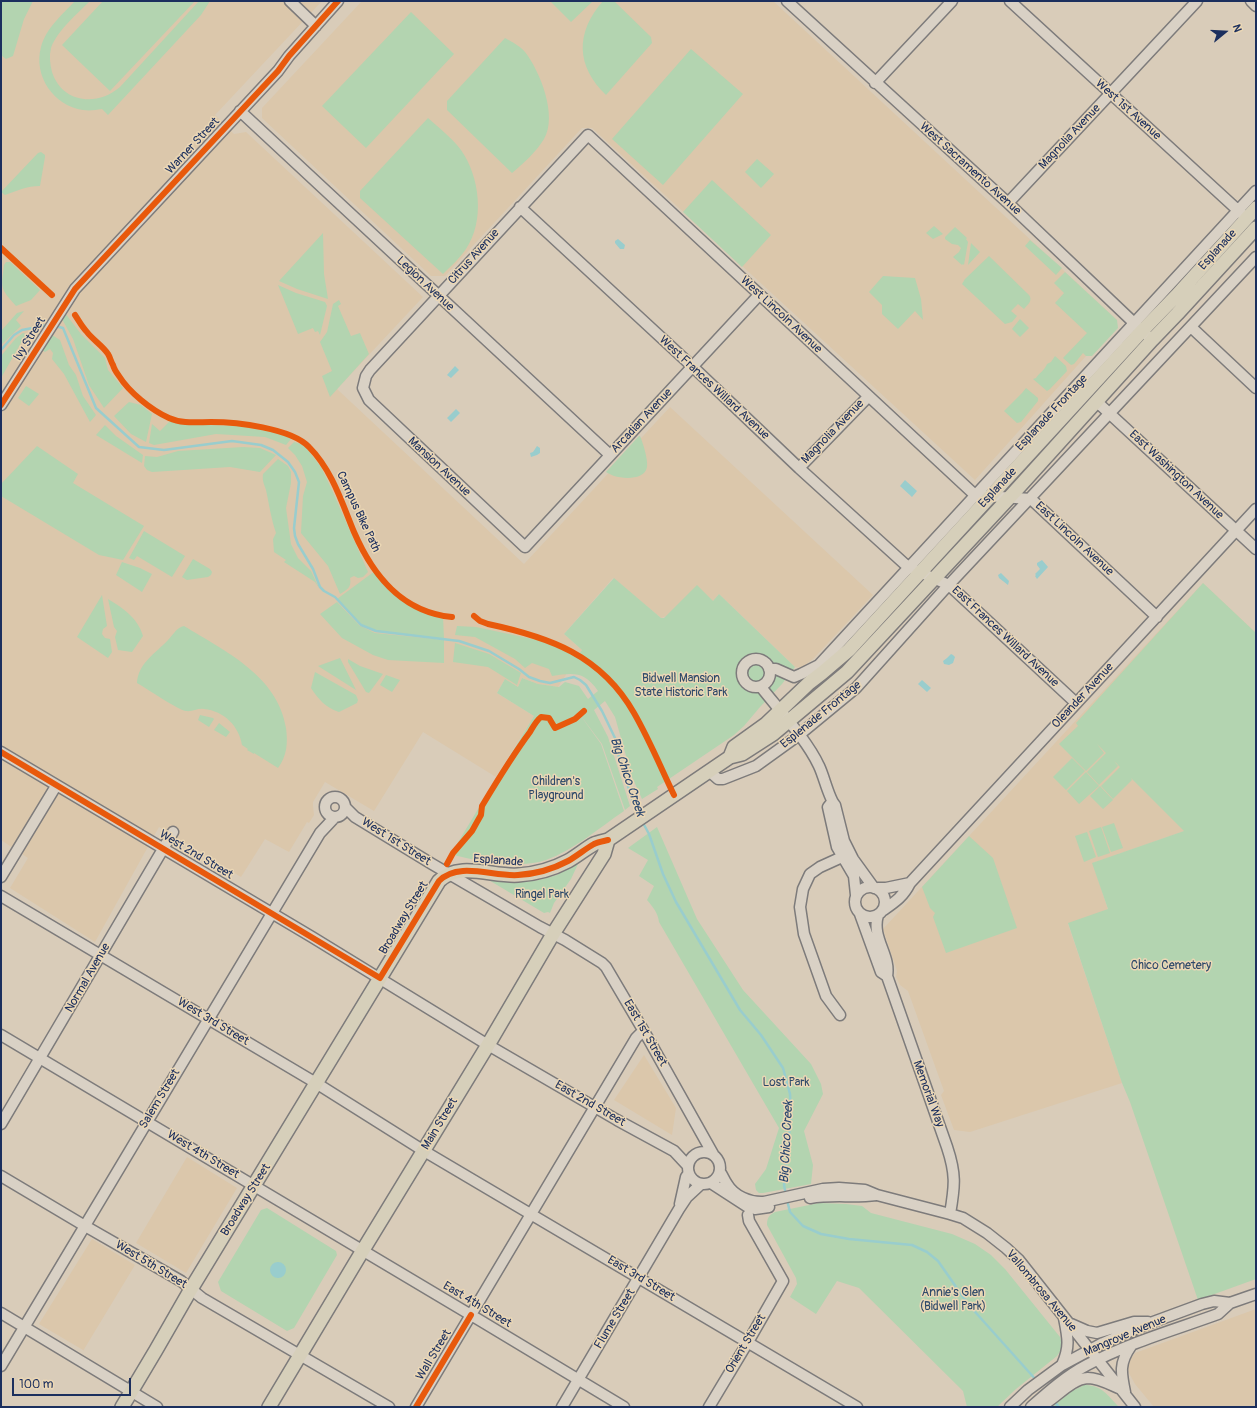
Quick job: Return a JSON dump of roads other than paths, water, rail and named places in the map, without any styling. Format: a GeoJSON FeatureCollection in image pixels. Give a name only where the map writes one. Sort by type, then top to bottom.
{"type":"FeatureCollection","features":[{"type":"Feature","properties":{"kind":"main road","name":"Esplanade"},"geometry":{"type":"LineString","coordinates":[[730,757],[734,747],[766,724],[809,683],[849,650],[914,570],[990,496],[1142,331],[1177,314],[1251,218]]}},
{"type":"Feature","properties":{"kind":"main road","name":"Esplanade"},"geometry":{"type":"LineString","coordinates":[[450,874],[466,870],[509,875],[536,873],[560,865],[594,844],[608,840],[730,757],[742,754],[769,737],[847,672],[1009,498],[1096,401],[1142,331]]}},
{"type":"Feature","properties":{"kind":"main road","name":"Main Street"},"geometry":{"type":"LineString","coordinates":[[269,1407],[488,1045],[553,934],[604,854],[608,840]]}},
{"type":"Feature","properties":{"kind":"main road","name":"Broadway Street"},"geometry":{"type":"LineString","coordinates":[[122,1407],[191,1289],[439,881],[450,874]]}},
{"type":"Feature","properties":{"kind":"street"},"geometry":{"type":"LineString","coordinates":[[290,1],[316,26]]}},
{"type":"Feature","properties":{"kind":"street","name":"Warner Street"},"geometry":{"type":"LineString","coordinates":[[63,307],[80,284],[278,71],[289,56],[338,1]]}},
{"type":"Feature","properties":{"kind":"street","name":"West Sacramento Avenue"},"geometry":{"type":"LineString","coordinates":[[787,1],[1008,203],[1142,331]]}},
{"type":"Feature","properties":{"kind":"street"},"geometry":{"type":"LineString","coordinates":[[876,83],[952,1]]}},
{"type":"Feature","properties":{"kind":"street","name":"West 1st Avenue"},"geometry":{"type":"LineString","coordinates":[[1010,1],[1110,93],[1251,218]]}},
{"type":"Feature","properties":{"kind":"street","name":"Magnolia Avenue"},"geometry":{"type":"LineString","coordinates":[[1008,203],[1197,1]]}},
{"type":"Feature","properties":{"kind":"street"},"geometry":{"type":"LineString","coordinates":[[1251,1],[1256,6]]}},
{"type":"Feature","properties":{"kind":"street","name":"Legion Avenue"},"geometry":{"type":"LineString","coordinates":[[240,111],[610,455]]}},
{"type":"Feature","properties":{"kind":"street","name":"Citrus Avenue"},"geometry":{"type":"LineString","coordinates":[[364,382],[370,370],[588,135]]}},
{"type":"Feature","properties":{"kind":"street","name":"West Lincoln Avenue"},"geometry":{"type":"LineString","coordinates":[[588,135],[975,496]]}},
{"type":"Feature","properties":{"kind":"street","name":"Esplanade Frontage"},"geometry":{"type":"LineString","coordinates":[[769,669],[776,669],[794,677],[815,668],[914,570],[975,496],[1142,331],[1251,218],[1256,191]]}},
{"type":"Feature","properties":{"kind":"street","name":"West Frances Willard Avenue"},"geometry":{"type":"LineString","coordinates":[[520,207],[693,366],[799,468],[914,570]]}},
{"type":"Feature","properties":{"kind":"street"},"geometry":{"type":"LineString","coordinates":[[949,585],[1256,257]]}},
{"type":"Feature","properties":{"kind":"street","name":"Arcadian Avenue"},"geometry":{"type":"LineString","coordinates":[[525,547],[759,295]]}},
{"type":"Feature","properties":{"kind":"street","name":"Ivy Street"},"geometry":{"type":"LineString","coordinates":[[1,405],[63,307]]}},
{"type":"Feature","properties":{"kind":"street"},"geometry":{"type":"LineString","coordinates":[[1191,327],[1256,388]]}},
{"type":"Feature","properties":{"kind":"street","name":"Mansion Avenue"},"geometry":{"type":"LineString","coordinates":[[364,382],[364,393],[369,400],[525,547]]}},
{"type":"Feature","properties":{"kind":"street","name":"Magnolia Avenue"},"geometry":{"type":"LineString","coordinates":[[799,468],[868,397]]}},
{"type":"Feature","properties":{"kind":"street","name":"East Washington Avenue"},"geometry":{"type":"LineString","coordinates":[[1096,401],[1256,549]]}},
{"type":"Feature","properties":{"kind":"street","name":"East Lincoln Avenue"},"geometry":{"type":"LineString","coordinates":[[975,496],[1031,499],[1157,617]]}},
{"type":"Feature","properties":{"kind":"street","name":"Oleander Avenue"},"geometry":{"type":"LineString","coordinates":[[880,913],[900,898],[910,883],[1256,509]]}},
{"type":"Feature","properties":{"kind":"street","name":"East Frances Willard Avenue"},"geometry":{"type":"LineString","coordinates":[[914,570],[949,585],[1076,703]]}},
{"type":"Feature","properties":{"kind":"street","name":"Esplenade Frontage"},"geometry":{"type":"LineString","coordinates":[[709,771],[718,779],[729,778],[756,766],[799,735],[856,688],[949,585]]}},
{"type":"Feature","properties":{"kind":"street"},"geometry":{"type":"LineString","coordinates":[[757,660],[766,663],[769,669],[770,672],[768,681],[761,686],[752,687],[748,685],[743,677],[743,668],[749,662],[757,660]]}},
{"type":"Feature","properties":{"kind":"street"},"geometry":{"type":"LineString","coordinates":[[761,686],[799,735],[819,765],[832,802],[835,805],[844,841],[853,859],[883,896],[884,905],[880,913],[871,917],[866,917],[860,914],[854,903],[856,895],[854,876],[837,847],[828,807],[832,802]]}},
{"type":"Feature","properties":{"kind":"street","name":"West 2nd Street"},"geometry":{"type":"LineString","coordinates":[[1,752],[56,786],[271,912],[488,1045]]}},
{"type":"Feature","properties":{"kind":"street"},"geometry":{"type":"LineString","coordinates":[[1,877],[56,786]]}},
{"type":"Feature","properties":{"kind":"street"},"geometry":{"type":"LineString","coordinates":[[334,796],[343,801],[345,807],[343,813],[330,815],[324,809],[325,802],[330,797],[334,796]]}},
{"type":"Feature","properties":{"kind":"street","name":"West 1st Street"},"geometry":{"type":"LineString","coordinates":[[345,807],[356,817],[553,934]]}},
{"type":"Feature","properties":{"kind":"street","name":"Salem Street"},"geometry":{"type":"LineString","coordinates":[[1,1366],[330,815]]}},
{"type":"Feature","properties":{"kind":"street","name":"Normal Avenue"},"geometry":{"type":"LineString","coordinates":[[1,1124],[163,848],[174,832]]}},
{"type":"Feature","properties":{"kind":"street"},"geometry":{"type":"LineString","coordinates":[[840,1015],[826,996],[804,934],[800,907],[803,889],[810,874],[820,867],[842,857]]}},
{"type":"Feature","properties":{"kind":"street"},"geometry":{"type":"LineString","coordinates":[[856,895],[866,887],[886,888],[910,883]]}},
{"type":"Feature","properties":{"kind":"street","name":"West 3rd Street"},"geometry":{"type":"LineString","coordinates":[[1,896],[316,1083],[424,1151]]}},
{"type":"Feature","properties":{"kind":"street","name":"Memorial Way"},"geometry":{"type":"LineString","coordinates":[[880,913],[876,930],[888,969],[886,976]]}},
{"type":"Feature","properties":{"kind":"street","name":"Memorial Way"},"geometry":{"type":"LineString","coordinates":[[860,914],[881,972],[886,976],[951,1158],[955,1177],[950,1214]]}},
{"type":"Feature","properties":{"kind":"street","name":"East 1st Street"},"geometry":{"type":"LineString","coordinates":[[553,934],[606,968],[713,1154]]}},
{"type":"Feature","properties":{"kind":"street","name":"Wall Street"},"geometry":{"type":"LineString","coordinates":[[416,1407],[636,1038],[643,1030]]}},
{"type":"Feature","properties":{"kind":"street","name":"West 4th Street"},"geometry":{"type":"LineString","coordinates":[[1,1035],[363,1250]]}},
{"type":"Feature","properties":{"kind":"street","name":"East 2nd Street"},"geometry":{"type":"LineString","coordinates":[[488,1045],[674,1152],[688,1170]]}},
{"type":"Feature","properties":{"kind":"street","name":"East 3rd Street"},"geometry":{"type":"LineString","coordinates":[[424,1151],[531,1213],[854,1406]]}},
{"type":"Feature","properties":{"kind":"street"},"geometry":{"type":"LineString","coordinates":[[708,1152],[713,1154],[720,1162],[720,1172],[718,1177],[706,1184],[693,1181],[688,1170],[689,1161],[697,1153],[708,1152]]}},
{"type":"Feature","properties":{"kind":"street","name":"Flume Street"},"geometry":{"type":"LineString","coordinates":[[679,1209],[688,1170]]}},
{"type":"Feature","properties":{"kind":"street","name":"Vallombrosa Avenue"},"geometry":{"type":"LineString","coordinates":[[720,1172],[732,1190],[742,1198],[774,1203]]}},
{"type":"Feature","properties":{"kind":"street","name":"West 5th Street"},"geometry":{"type":"LineString","coordinates":[[1,1176],[181,1281],[203,1298],[388,1407]]}},
{"type":"Feature","properties":{"kind":"street","name":"Vallombrosa Avenue"},"geometry":{"type":"LineString","coordinates":[[706,1184],[744,1206],[760,1209],[774,1203],[839,1188],[865,1190],[877,1195],[950,1214],[974,1224],[1006,1248],[1019,1260],[1135,1407]]}},
{"type":"Feature","properties":{"kind":"street","name":"Flume Street"},"geometry":{"type":"LineString","coordinates":[[562,1407],[687,1196],[706,1184]]}},
{"type":"Feature","properties":{"kind":"street","name":"Orient Street"},"geometry":{"type":"LineString","coordinates":[[709,1407],[783,1281],[749,1221],[748,1216]]}},
{"type":"Feature","properties":{"kind":"street","name":"East 4th Street"},"geometry":{"type":"LineString","coordinates":[[363,1250],[624,1407]]}},
{"type":"Feature","properties":{"kind":"street","name":"Mangrove Avenue"},"geometry":{"type":"LineString","coordinates":[[1030,1407],[1058,1389],[1086,1365],[1130,1346],[1218,1314],[1230,1303],[1256,1294]]}},
{"type":"Feature","properties":{"kind":"street","name":"Mangrove Avenue"},"geometry":{"type":"LineString","coordinates":[[1010,1407],[1028,1390],[1062,1365],[1090,1349],[1152,1323],[1214,1301],[1230,1303]]}},
{"type":"Feature","properties":{"kind":"street"},"geometry":{"type":"LineString","coordinates":[[1,1313],[156,1407]]}},
{"type":"Feature","properties":{"kind":"street"},"geometry":{"type":"LineString","coordinates":[[1066,1320],[1086,1331],[1098,1333],[1134,1322],[1152,1323]]}},
{"type":"Feature","properties":{"kind":"street"},"geometry":{"type":"LineString","coordinates":[[1062,1365],[1067,1354],[1068,1345],[1066,1320]]}},
{"type":"Feature","properties":{"kind":"street"},"geometry":{"type":"LineString","coordinates":[[1123,1392],[1121,1372],[1122,1364],[1130,1346]]}},
{"type":"Feature","properties":{"kind":"street"},"geometry":{"type":"LineString","coordinates":[[1035,1407],[1045,1404],[1058,1389],[1083,1379],[1089,1378],[1099,1380],[1123,1392]]}},
{"type":"Feature","properties":{"kind":"water"},"geometry":{"type":"Polygon","coordinates":[[[618,239],[625,245],[624,249],[620,249],[615,243],[618,239]]]}},
{"type":"Feature","properties":{"kind":"water"},"geometry":{"type":"Polygon","coordinates":[[[455,366],[459,370],[451,378],[447,375],[455,366]]]}},
{"type":"Feature","properties":{"kind":"water"},"geometry":{"type":"Polygon","coordinates":[[[456,409],[460,413],[451,422],[447,418],[456,409]]]}},
{"type":"Feature","properties":{"kind":"water"},"geometry":{"type":"Polygon","coordinates":[[[537,446],[540,448],[540,453],[531,457],[530,453],[533,452],[537,446]]]}},
{"type":"Feature","properties":{"kind":"water"},"geometry":{"type":"Polygon","coordinates":[[[905,480],[917,491],[912,497],[900,486],[905,480]]]}},
{"type":"Feature","properties":{"kind":"water"},"geometry":{"type":"Polygon","coordinates":[[[1042,560],[1048,567],[1037,579],[1035,574],[1040,569],[1037,563],[1042,560]]]}},
{"type":"Feature","properties":{"kind":"water"},"geometry":{"type":"Polygon","coordinates":[[[1001,573],[1009,581],[1008,585],[999,578],[998,575],[1001,573]]]}},
{"type":"Feature","properties":{"kind":"water"},"geometry":{"type":"Polygon","coordinates":[[[951,654],[955,657],[953,663],[949,665],[944,664],[943,661],[951,654]]]}},
{"type":"Feature","properties":{"kind":"water"},"geometry":{"type":"Polygon","coordinates":[[[922,680],[931,688],[927,692],[918,684],[922,680]]]}},
{"type":"Feature","properties":{"kind":"water"},"geometry":{"type":"Polygon","coordinates":[[[278,1262],[285,1267],[286,1270],[281,1277],[278,1278],[271,1273],[270,1270],[275,1263],[278,1262]]]}},
{"type":"Feature","properties":{"kind":"waterway","name":"Big Chico Creek"},"geometry":{"type":"LineString","coordinates":[[1,350],[14,335],[22,330],[48,325]]}},
{"type":"Feature","properties":{"kind":"waterway","name":"Big Chico Creek"},"geometry":{"type":"LineString","coordinates":[[55,326],[63,328],[96,408],[139,447],[164,450],[232,441],[261,445],[273,450],[288,462],[295,472],[299,482],[294,528],[298,544],[313,569],[320,587],[335,597],[361,625],[376,631],[459,641],[489,651],[519,669],[529,677],[540,681],[550,683],[574,677],[586,685],[602,711],[615,738],[620,762],[634,804],[639,814]]}},
{"type":"Feature","properties":{"kind":"waterway","name":"Big Chico Creek"},"geometry":{"type":"LineString","coordinates":[[642,821],[649,834],[663,874],[676,902],[740,1010],[761,1035],[783,1068],[790,1094],[791,1115],[784,1185],[786,1195]]}},
{"type":"Feature","properties":{"kind":"waterway","name":"Big Chico Creek"},"geometry":{"type":"LineString","coordinates":[[787,1200],[790,1212],[803,1226],[821,1234],[849,1239],[912,1245],[927,1252],[938,1261],[968,1304],[1037,1381]]}},
{"type":"Feature","properties":{"kind":"waterway","name":"Big Chico Creek"},"geometry":{"type":"LineString","coordinates":[[1053,1400],[1059,1407]]}},
{"type":"Feature","properties":{"kind":"park label","name":"Bidwell Mansion State Historic Park"},"geometry":{"type":"Point","coordinates":[681,686]}},
{"type":"Feature","properties":{"kind":"park label","name":"Children's Playground"},"geometry":{"type":"Point","coordinates":[556,789]}},
{"type":"Feature","properties":{"kind":"park label","name":"Ringel Park"},"geometry":{"type":"Point","coordinates":[542,895]}},
{"type":"Feature","properties":{"kind":"park label","name":"Chico Cemetery"},"geometry":{"type":"Point","coordinates":[1171,966]}},
{"type":"Feature","properties":{"kind":"park label","name":"Lost Park"},"geometry":{"type":"Point","coordinates":[786,1083]}},
{"type":"Feature","properties":{"kind":"park label","name":"Annie's Glen (Bidwell Park)"},"geometry":{"type":"Point","coordinates":[953,1300]}}]}
